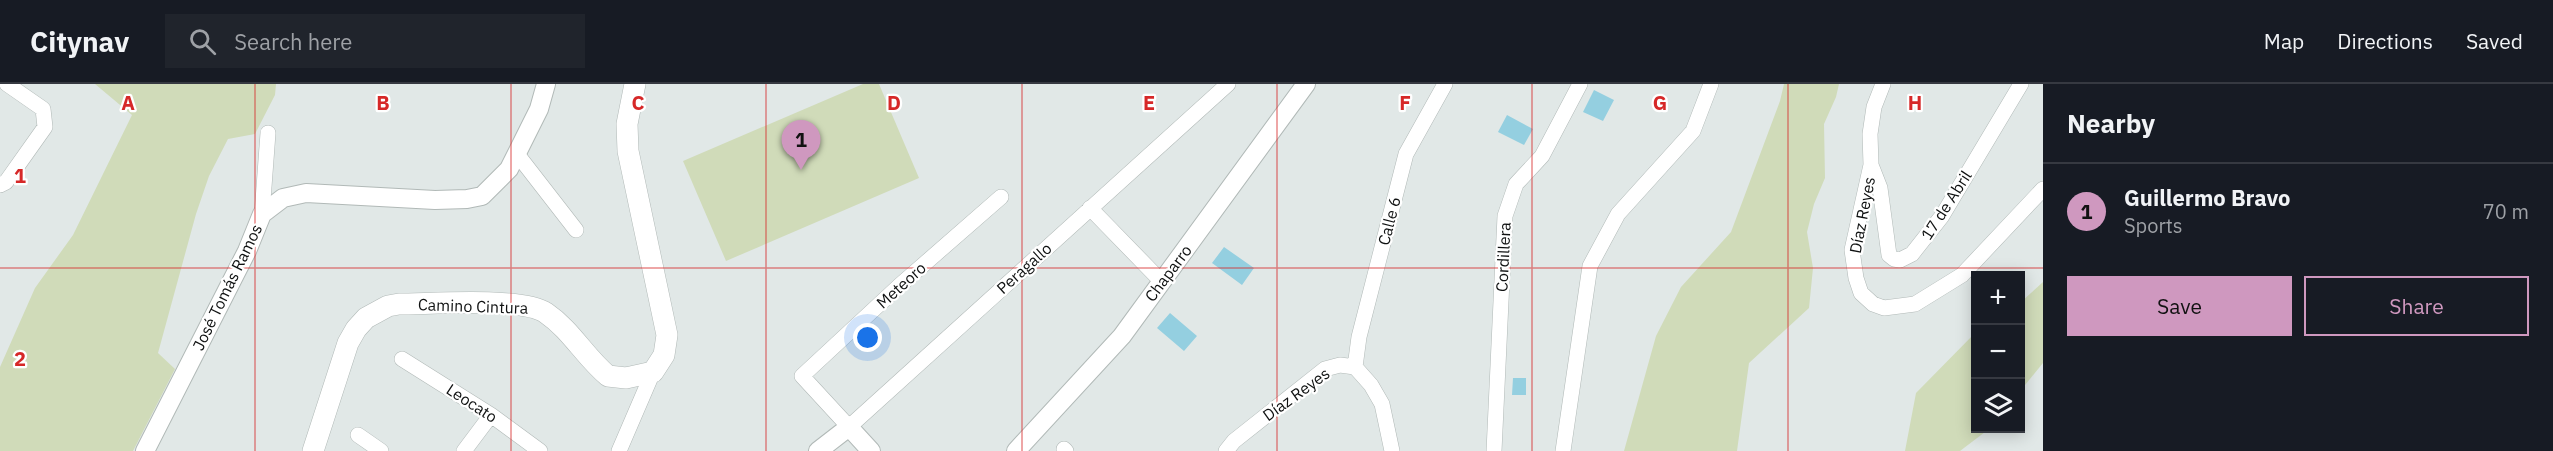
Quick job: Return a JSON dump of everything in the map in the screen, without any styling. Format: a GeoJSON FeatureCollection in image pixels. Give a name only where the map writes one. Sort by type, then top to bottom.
{"type":"FeatureCollection","features":[{"type":"Feature","properties":{"kind":"main road"},"geometry":{"type":"LineString","coordinates":[[635,84],[627,124],[628,151],[667,336],[664,356],[653,372]]}},
{"type":"Feature","properties":{"kind":"main road","name":"Camino Cintura"},"geometry":{"type":"LineString","coordinates":[[313,451],[348,343],[366,318],[388,306],[486,304],[537,308],[570,333],[608,376],[626,378],[653,372]]}},
{"type":"Feature","properties":{"kind":"street"},"geometry":{"type":"LineString","coordinates":[[0,184],[6,182],[45,127],[43,109],[7,84]]}},
{"type":"Feature","properties":{"kind":"street","name":"José Tomás Ramos"},"geometry":{"type":"LineString","coordinates":[[145,451],[247,251],[262,214],[283,198],[306,193],[435,200],[482,196],[501,178],[517,154],[539,109],[546,84]]}},
{"type":"Feature","properties":{"kind":"street","name":"Peragallo"},"geometry":{"type":"LineString","coordinates":[[818,451],[849,427],[1228,84]]}},
{"type":"Feature","properties":{"kind":"street","name":"Chaparro"},"geometry":{"type":"LineString","coordinates":[[1016,451],[1122,336],[1306,84]]}},
{"type":"Feature","properties":{"kind":"street","name":"Calle 6"},"geometry":{"type":"LineString","coordinates":[[1355,367],[1359,337],[1406,154],[1445,84]]}},
{"type":"Feature","properties":{"kind":"street","name":"Cordillera"},"geometry":{"type":"LineString","coordinates":[[1494,451],[1505,216],[1516,184],[1542,156],[1580,84]]}},
{"type":"Feature","properties":{"kind":"street"},"geometry":{"type":"LineString","coordinates":[[1563,451],[1590,266],[1618,214],[1694,131],[1712,84]]}},
{"type":"Feature","properties":{"kind":"street","name":"Díaz Reyes"},"geometry":{"type":"LineString","coordinates":[[1883,84],[1872,116],[1871,165],[1852,250],[1856,278],[1861,293],[1873,304],[1884,308],[1915,304],[1962,275],[2043,189]]}},
{"type":"Feature","properties":{"kind":"street","name":"17 de Abril"},"geometry":{"type":"LineString","coordinates":[[1871,165],[1880,188],[1888,255],[1894,259],[1906,258],[1920,245],[1942,216],[2021,84]]}},
{"type":"Feature","properties":{"kind":"street"},"geometry":{"type":"LineString","coordinates":[[262,214],[268,134]]}},
{"type":"Feature","properties":{"kind":"street"},"geometry":{"type":"LineString","coordinates":[[517,154],[576,230]]}},
{"type":"Feature","properties":{"kind":"street","name":"Meteoro"},"geometry":{"type":"LineString","coordinates":[[849,427],[802,376],[899,286],[1001,197]]}},
{"type":"Feature","properties":{"kind":"street"},"geometry":{"type":"LineString","coordinates":[[1090,208],[1162,282]]}},
{"type":"Feature","properties":{"kind":"street","name":"Leocato"},"geometry":{"type":"LineString","coordinates":[[402,358],[490,415],[540,451]]}},
{"type":"Feature","properties":{"kind":"street","name":"Díaz Reyes"},"geometry":{"type":"LineString","coordinates":[[1227,451],[1234,441],[1325,369],[1340,365],[1355,367],[1371,385],[1382,404],[1392,451]]}},
{"type":"Feature","properties":{"kind":"street"},"geometry":{"type":"LineString","coordinates":[[619,451],[653,372]]}},
{"type":"Feature","properties":{"kind":"street"},"geometry":{"type":"LineString","coordinates":[[464,451],[490,415]]}},
{"type":"Feature","properties":{"kind":"street"},"geometry":{"type":"LineString","coordinates":[[849,427],[871,451]]}},
{"type":"Feature","properties":{"kind":"street"},"geometry":{"type":"LineString","coordinates":[[358,435],[381,451]]}},
{"type":"Feature","properties":{"kind":"green space"},"geometry":{"type":"Polygon","coordinates":[[[95,84],[276,84],[275,95],[255,134],[228,139],[209,176],[196,214],[158,353],[175,369],[133,451],[0,451],[0,367],[35,288],[73,235],[132,115],[95,84]]]}},
{"type":"Feature","properties":{"kind":"green space"},"geometry":{"type":"Polygon","coordinates":[[[863,84],[879,84],[919,178],[726,261],[683,161],[863,84]]]}},
{"type":"Feature","properties":{"kind":"green space"},"geometry":{"type":"Polygon","coordinates":[[[1784,84],[1839,84],[1824,124],[1825,178],[1814,204],[1807,232],[1813,268],[1809,308],[1749,363],[1737,451],[1624,451],[1656,336],[1681,287],[1731,232],[1780,101],[1784,84]]]}},
{"type":"Feature","properties":{"kind":"green space"},"geometry":{"type":"Polygon","coordinates":[[[2043,282],[2043,363],[2025,385],[2025,325],[2025,298],[2043,282]]]}},
{"type":"Feature","properties":{"kind":"green space"},"geometry":{"type":"Polygon","coordinates":[[[1971,337],[1971,433],[1984,433],[1960,451],[1905,451],[1916,393],[1971,337]]]}},
{"type":"Feature","properties":{"kind":"building"},"geometry":{"type":"Polygon","coordinates":[[[1594,90],[1614,100],[1603,121],[1583,112],[1594,90]]]}},
{"type":"Feature","properties":{"kind":"building"},"geometry":{"type":"Polygon","coordinates":[[[1507,115],[1533,129],[1524,145],[1498,132],[1507,115]]]}},
{"type":"Feature","properties":{"kind":"building"},"geometry":{"type":"Polygon","coordinates":[[[1224,247],[1254,268],[1242,285],[1212,263],[1224,247]]]}},
{"type":"Feature","properties":{"kind":"building"},"geometry":{"type":"Polygon","coordinates":[[[1170,313],[1197,336],[1184,351],[1157,328],[1170,313]]]}},
{"type":"Feature","properties":{"kind":"building"},"geometry":{"type":"Polygon","coordinates":[[[1513,378],[1526,378],[1526,395],[1512,395],[1513,378]]]}},
{"type":"Feature","properties":{"kind":"place","name":"Guillermo Bravo"},"geometry":{"type":"Point","coordinates":[801,170]}}]}
